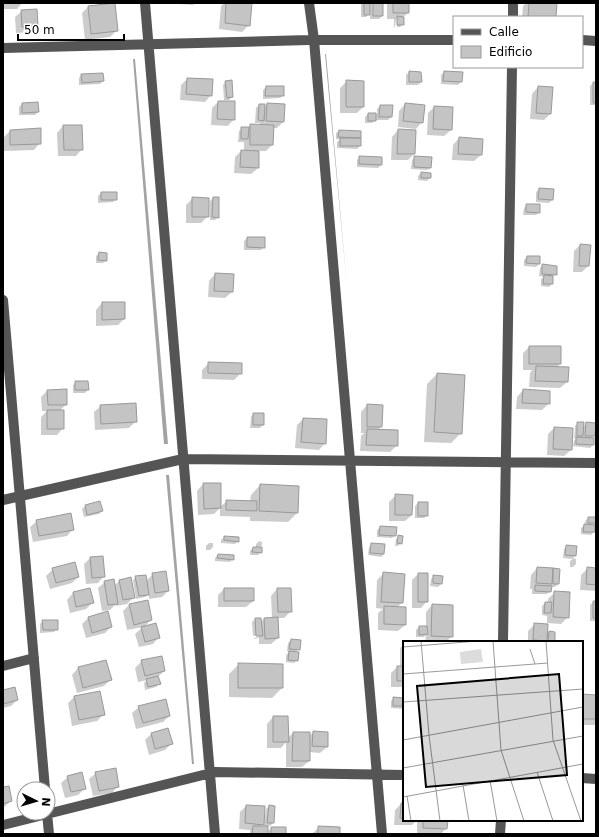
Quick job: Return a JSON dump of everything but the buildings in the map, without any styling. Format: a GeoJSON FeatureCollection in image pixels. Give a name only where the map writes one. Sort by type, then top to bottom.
{"type":"FeatureCollection","features":[{"type":"Feature","properties":{"kind":"street"},"geometry":{"type":"LineString","coordinates":[[145,3],[215,834]]}},
{"type":"Feature","properties":{"kind":"street"},"geometry":{"type":"LineString","coordinates":[[309,3],[314,40],[382,834]]}},
{"type":"Feature","properties":{"kind":"street"},"geometry":{"type":"LineString","coordinates":[[513,3],[513,16]]}},
{"type":"Feature","properties":{"kind":"street"},"geometry":{"type":"LineString","coordinates":[[3,48],[314,40],[453,40]]}},
{"type":"Feature","properties":{"kind":"street"},"geometry":{"type":"LineString","coordinates":[[583,40],[596,41]]}},
{"type":"Feature","properties":{"kind":"street"},"geometry":{"type":"LineString","coordinates":[[503,641],[512,68]]}},
{"type":"Feature","properties":{"kind":"street"},"geometry":{"type":"LineString","coordinates":[[3,300],[6,379],[20,496],[44,781]]}},
{"type":"Feature","properties":{"kind":"street"},"geometry":{"type":"LineString","coordinates":[[3,500],[183,459],[596,463]]}},
{"type":"Feature","properties":{"kind":"street"},"geometry":{"type":"LineString","coordinates":[[3,666],[34,658]]}},
{"type":"Feature","properties":{"kind":"street"},"geometry":{"type":"LineString","coordinates":[[56,811],[215,772],[403,775]]}},
{"type":"Feature","properties":{"kind":"street"},"geometry":{"type":"LineString","coordinates":[[583,778],[596,779]]}},
{"type":"Feature","properties":{"kind":"street"},"geometry":{"type":"LineString","coordinates":[[3,825],[18,821]]}},
{"type":"Feature","properties":{"kind":"street"},"geometry":{"type":"LineString","coordinates":[[48,821],[49,834]]}},
{"type":"Feature","properties":{"kind":"street"},"geometry":{"type":"LineString","coordinates":[[500,834],[501,821]]}},
{"type":"Feature","properties":{"kind":"shaded area"},"geometry":{"type":"Polygon","coordinates":[[[325,54],[326,54],[347,286],[325,54]]]}},
{"type":"Feature","properties":{"kind":"shaded area"},"geometry":{"type":"Polygon","coordinates":[[[133,59],[135,59],[168,444],[164,444],[133,59]]]}},
{"type":"Feature","properties":{"kind":"shaded area"},"geometry":{"type":"Polygon","coordinates":[[[166,475],[169,475],[194,764],[192,764],[166,475]]]}}]}
